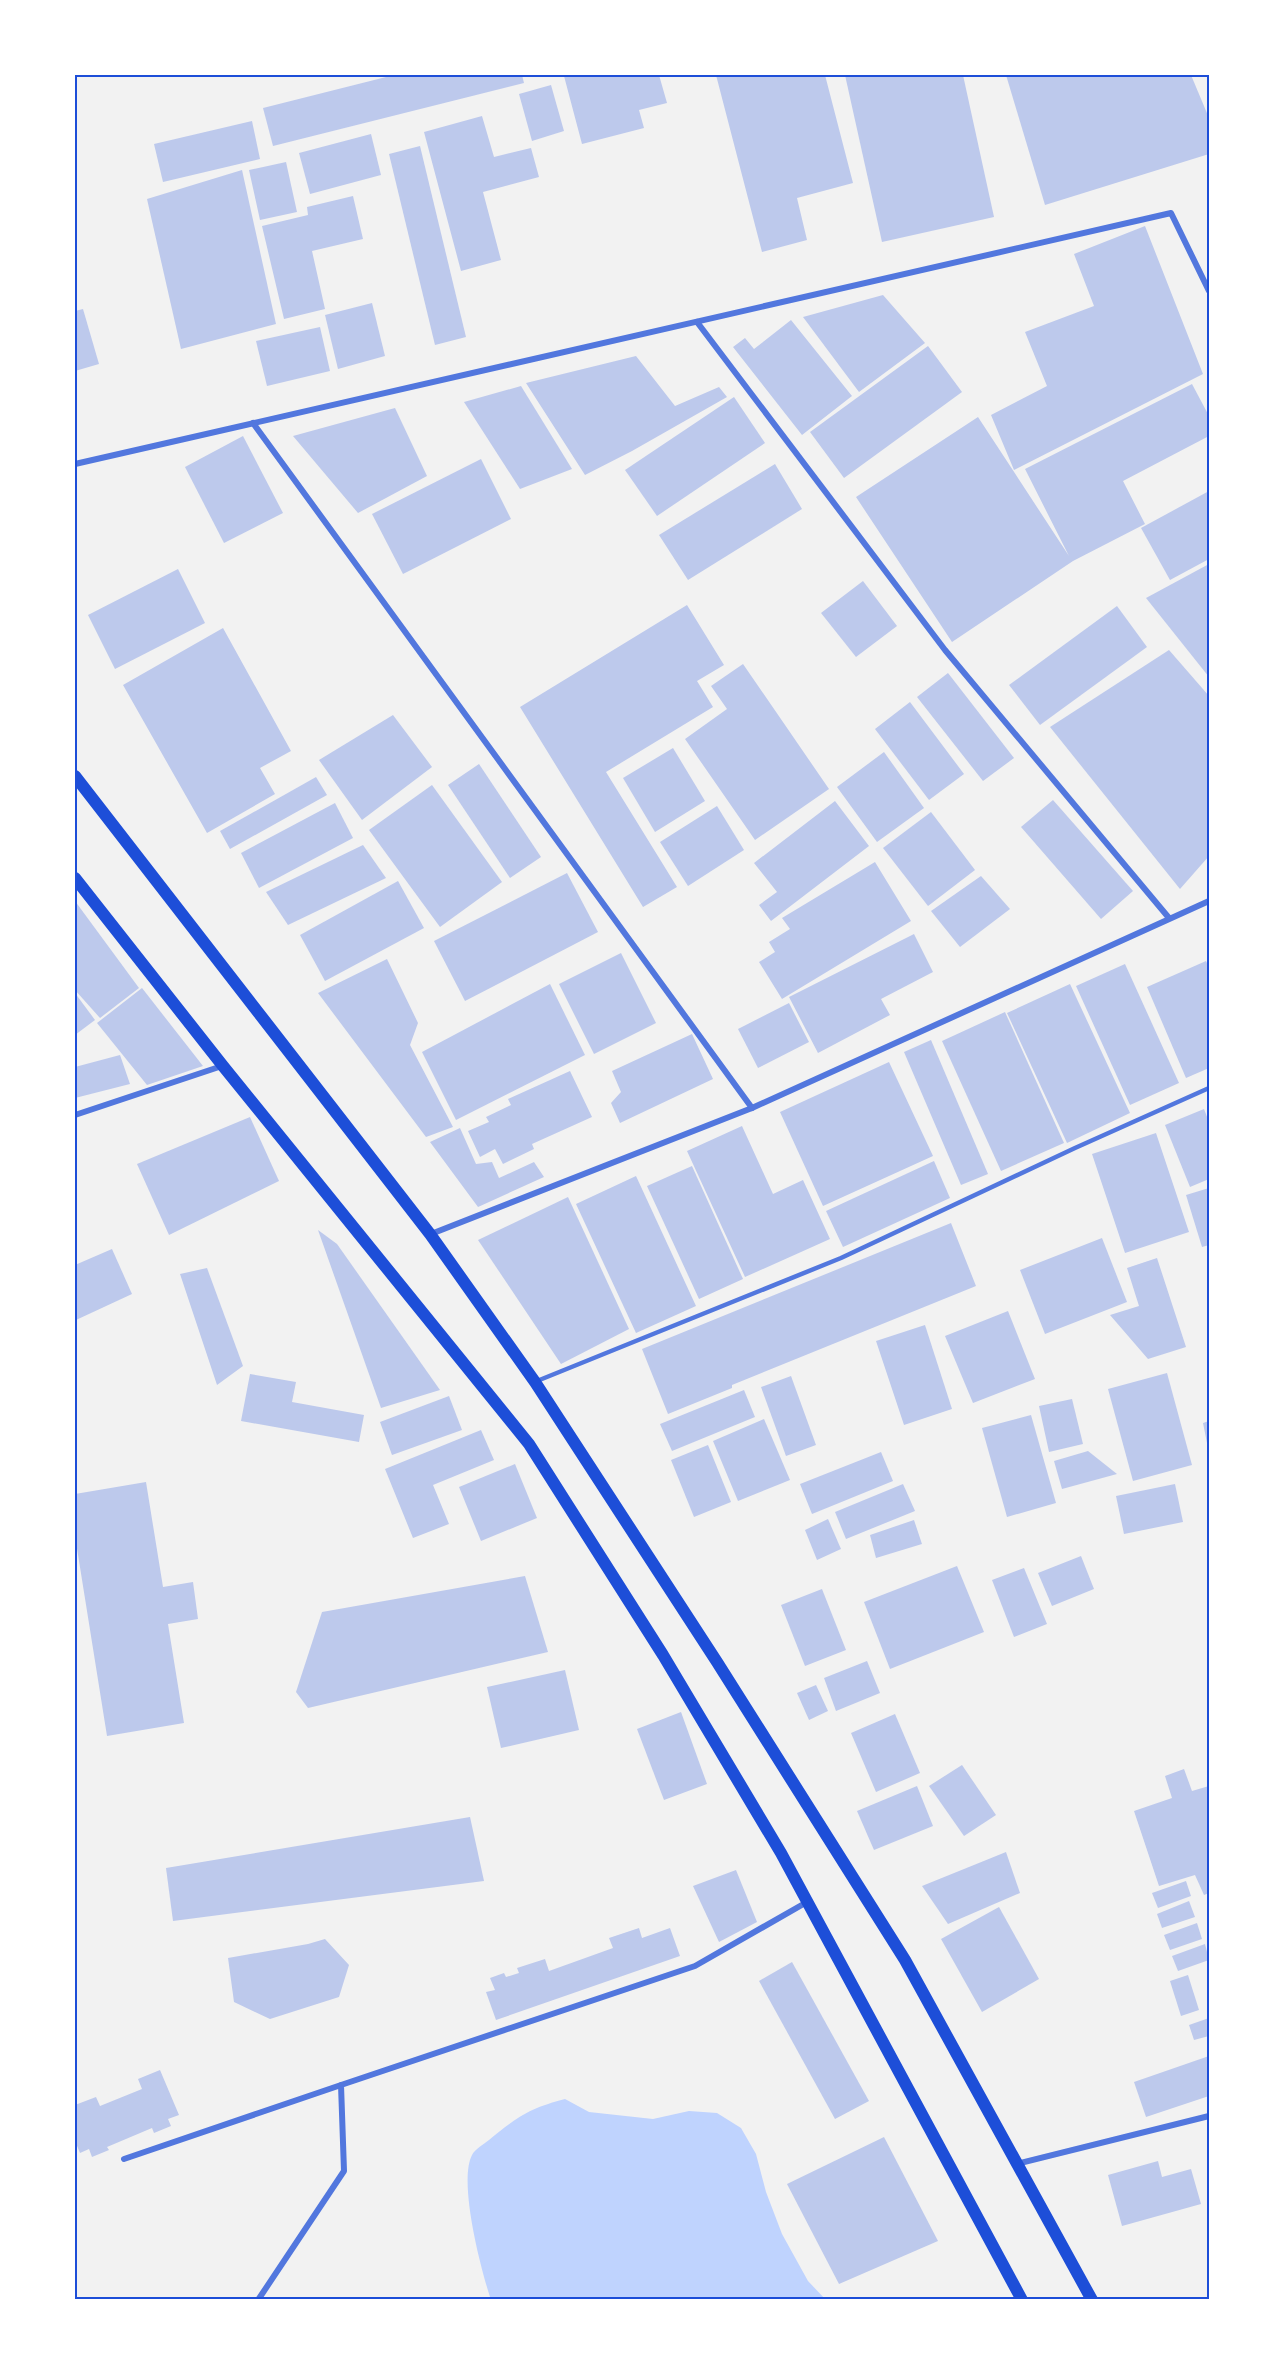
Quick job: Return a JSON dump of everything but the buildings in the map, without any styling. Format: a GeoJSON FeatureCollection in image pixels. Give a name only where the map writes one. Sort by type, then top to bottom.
{"type":"FeatureCollection","features":[{"type":"Feature","properties":{"kind":"main road"},"geometry":{"type":"LineString","coordinates":[[75,777],[430,1234],[535,1382],[717,1662],[905,1960],[1092,2300]]}},
{"type":"Feature","properties":{"kind":"main road"},"geometry":{"type":"LineString","coordinates":[[75,878],[223,1066],[529,1444],[663,1655],[781,1853],[1022,2300]]}},
{"type":"Feature","properties":{"kind":"street"},"geometry":{"type":"LineString","coordinates":[[75,464],[1171,213],[1209,291]]}},
{"type":"Feature","properties":{"kind":"street"},"geometry":{"type":"LineString","coordinates":[[697,322],[945,650],[1169,918]]}},
{"type":"Feature","properties":{"kind":"street"},"geometry":{"type":"LineString","coordinates":[[253,423],[752,1108]]}},
{"type":"Feature","properties":{"kind":"street"},"geometry":{"type":"LineString","coordinates":[[430,1234],[752,1108],[1209,901]]}},
{"type":"Feature","properties":{"kind":"street"},"geometry":{"type":"LineString","coordinates":[[75,1115],[223,1066]]}},
{"type":"Feature","properties":{"kind":"street"},"geometry":{"type":"LineString","coordinates":[[124,2159],[695,1966],[807,1902]]}},
{"type":"Feature","properties":{"kind":"street"},"geometry":{"type":"LineString","coordinates":[[258,2300],[344,2171],[341,2085]]}},
{"type":"Feature","properties":{"kind":"street"},"geometry":{"type":"LineString","coordinates":[[1016,2164],[1209,2116]]}},
{"type":"Feature","properties":{"kind":"lane"},"geometry":{"type":"LineString","coordinates":[[535,1382],[841,1258],[1209,1088]]}},
{"type":"Feature","properties":{"kind":"water"},"geometry":{"type":"Polygon","coordinates":[[[565,2099],[589,2112],[653,2119],[689,2111],[717,2113],[741,2128],[756,2154],[766,2192],[782,2234],[808,2281],[826,2300],[491,2300],[477,2248],[469,2205],[468,2168],[472,2155],[524,2114],[565,2099]]]}}]}
